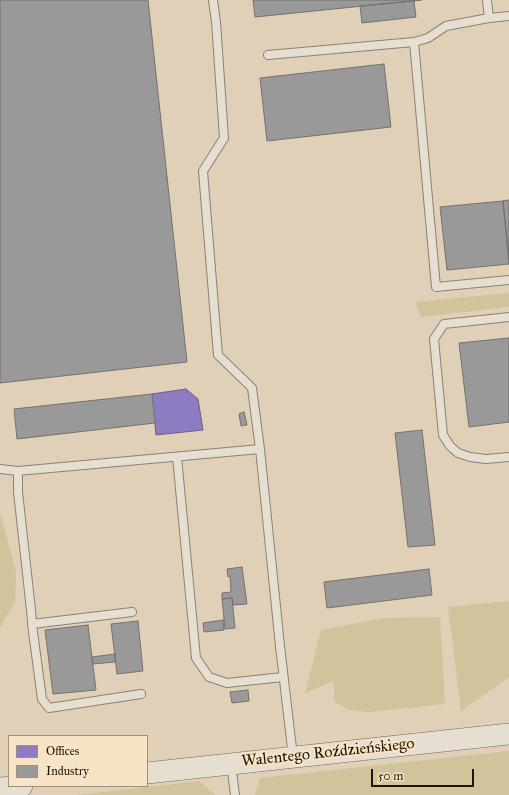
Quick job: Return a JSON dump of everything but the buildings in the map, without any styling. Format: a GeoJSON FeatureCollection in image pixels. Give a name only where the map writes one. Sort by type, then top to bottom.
{"type":"FeatureCollection","features":[{"type":"Feature","properties":{"kind":"street","name":"Walentego Roździeńskiego"},"geometry":{"type":"LineString","coordinates":[[148,773],[509,734]]}},
{"type":"Feature","properties":{"kind":"street"},"geometry":{"type":"LineString","coordinates":[[0,788],[11,787]]}},
{"type":"Feature","properties":{"kind":"lane"},"geometry":{"type":"LineString","coordinates":[[213,0],[216,22],[224,138],[203,171],[218,355],[252,388],[260,449],[283,677],[293,757]]}},
{"type":"Feature","properties":{"kind":"lane"},"geometry":{"type":"LineString","coordinates":[[487,0],[490,18]]}},
{"type":"Feature","properties":{"kind":"lane"},"geometry":{"type":"LineString","coordinates":[[268,55],[414,42],[428,38],[446,26],[509,16]]}},
{"type":"Feature","properties":{"kind":"lane"},"geometry":{"type":"LineString","coordinates":[[414,42],[436,287],[509,280]]}},
{"type":"Feature","properties":{"kind":"lane"},"geometry":{"type":"LineString","coordinates":[[509,317],[444,324],[434,339],[443,435],[450,446],[458,453],[470,457],[486,459],[509,457]]}},
{"type":"Feature","properties":{"kind":"lane"},"geometry":{"type":"LineString","coordinates":[[0,469],[18,471],[260,449]]}},
{"type":"Feature","properties":{"kind":"lane"},"geometry":{"type":"LineString","coordinates":[[177,457],[196,658],[210,677],[227,683],[283,677]]}},
{"type":"Feature","properties":{"kind":"lane"},"geometry":{"type":"LineString","coordinates":[[18,471],[18,492],[32,624],[42,699],[49,708],[141,694]]}},
{"type":"Feature","properties":{"kind":"lane"},"geometry":{"type":"LineString","coordinates":[[32,624],[132,612]]}},
{"type":"Feature","properties":{"kind":"lane"},"geometry":{"type":"LineString","coordinates":[[231,763],[235,795]]}},
{"type":"Feature","properties":{"kind":"shaded area"},"geometry":{"type":"Polygon","coordinates":[[[509,293],[509,307],[421,317],[415,302],[509,293]]]}},
{"type":"Feature","properties":{"kind":"shaded area"},"geometry":{"type":"Polygon","coordinates":[[[0,513],[16,571],[15,602],[0,628],[0,513]]]}},
{"type":"Feature","properties":{"kind":"shaded area"},"geometry":{"type":"Polygon","coordinates":[[[509,601],[509,677],[461,711],[448,607],[509,601]]]}},
{"type":"Feature","properties":{"kind":"shaded area"},"geometry":{"type":"Polygon","coordinates":[[[440,617],[445,704],[369,712],[349,710],[334,701],[334,681],[305,694],[321,630],[383,618],[440,617]]]}},
{"type":"Feature","properties":{"kind":"shaded area"},"geometry":{"type":"Polygon","coordinates":[[[509,751],[509,795],[255,795],[260,778],[509,751]]]}},
{"type":"Feature","properties":{"kind":"shaded area"},"geometry":{"type":"Polygon","coordinates":[[[199,781],[216,795],[77,795],[148,787],[199,781]]]}}]}
